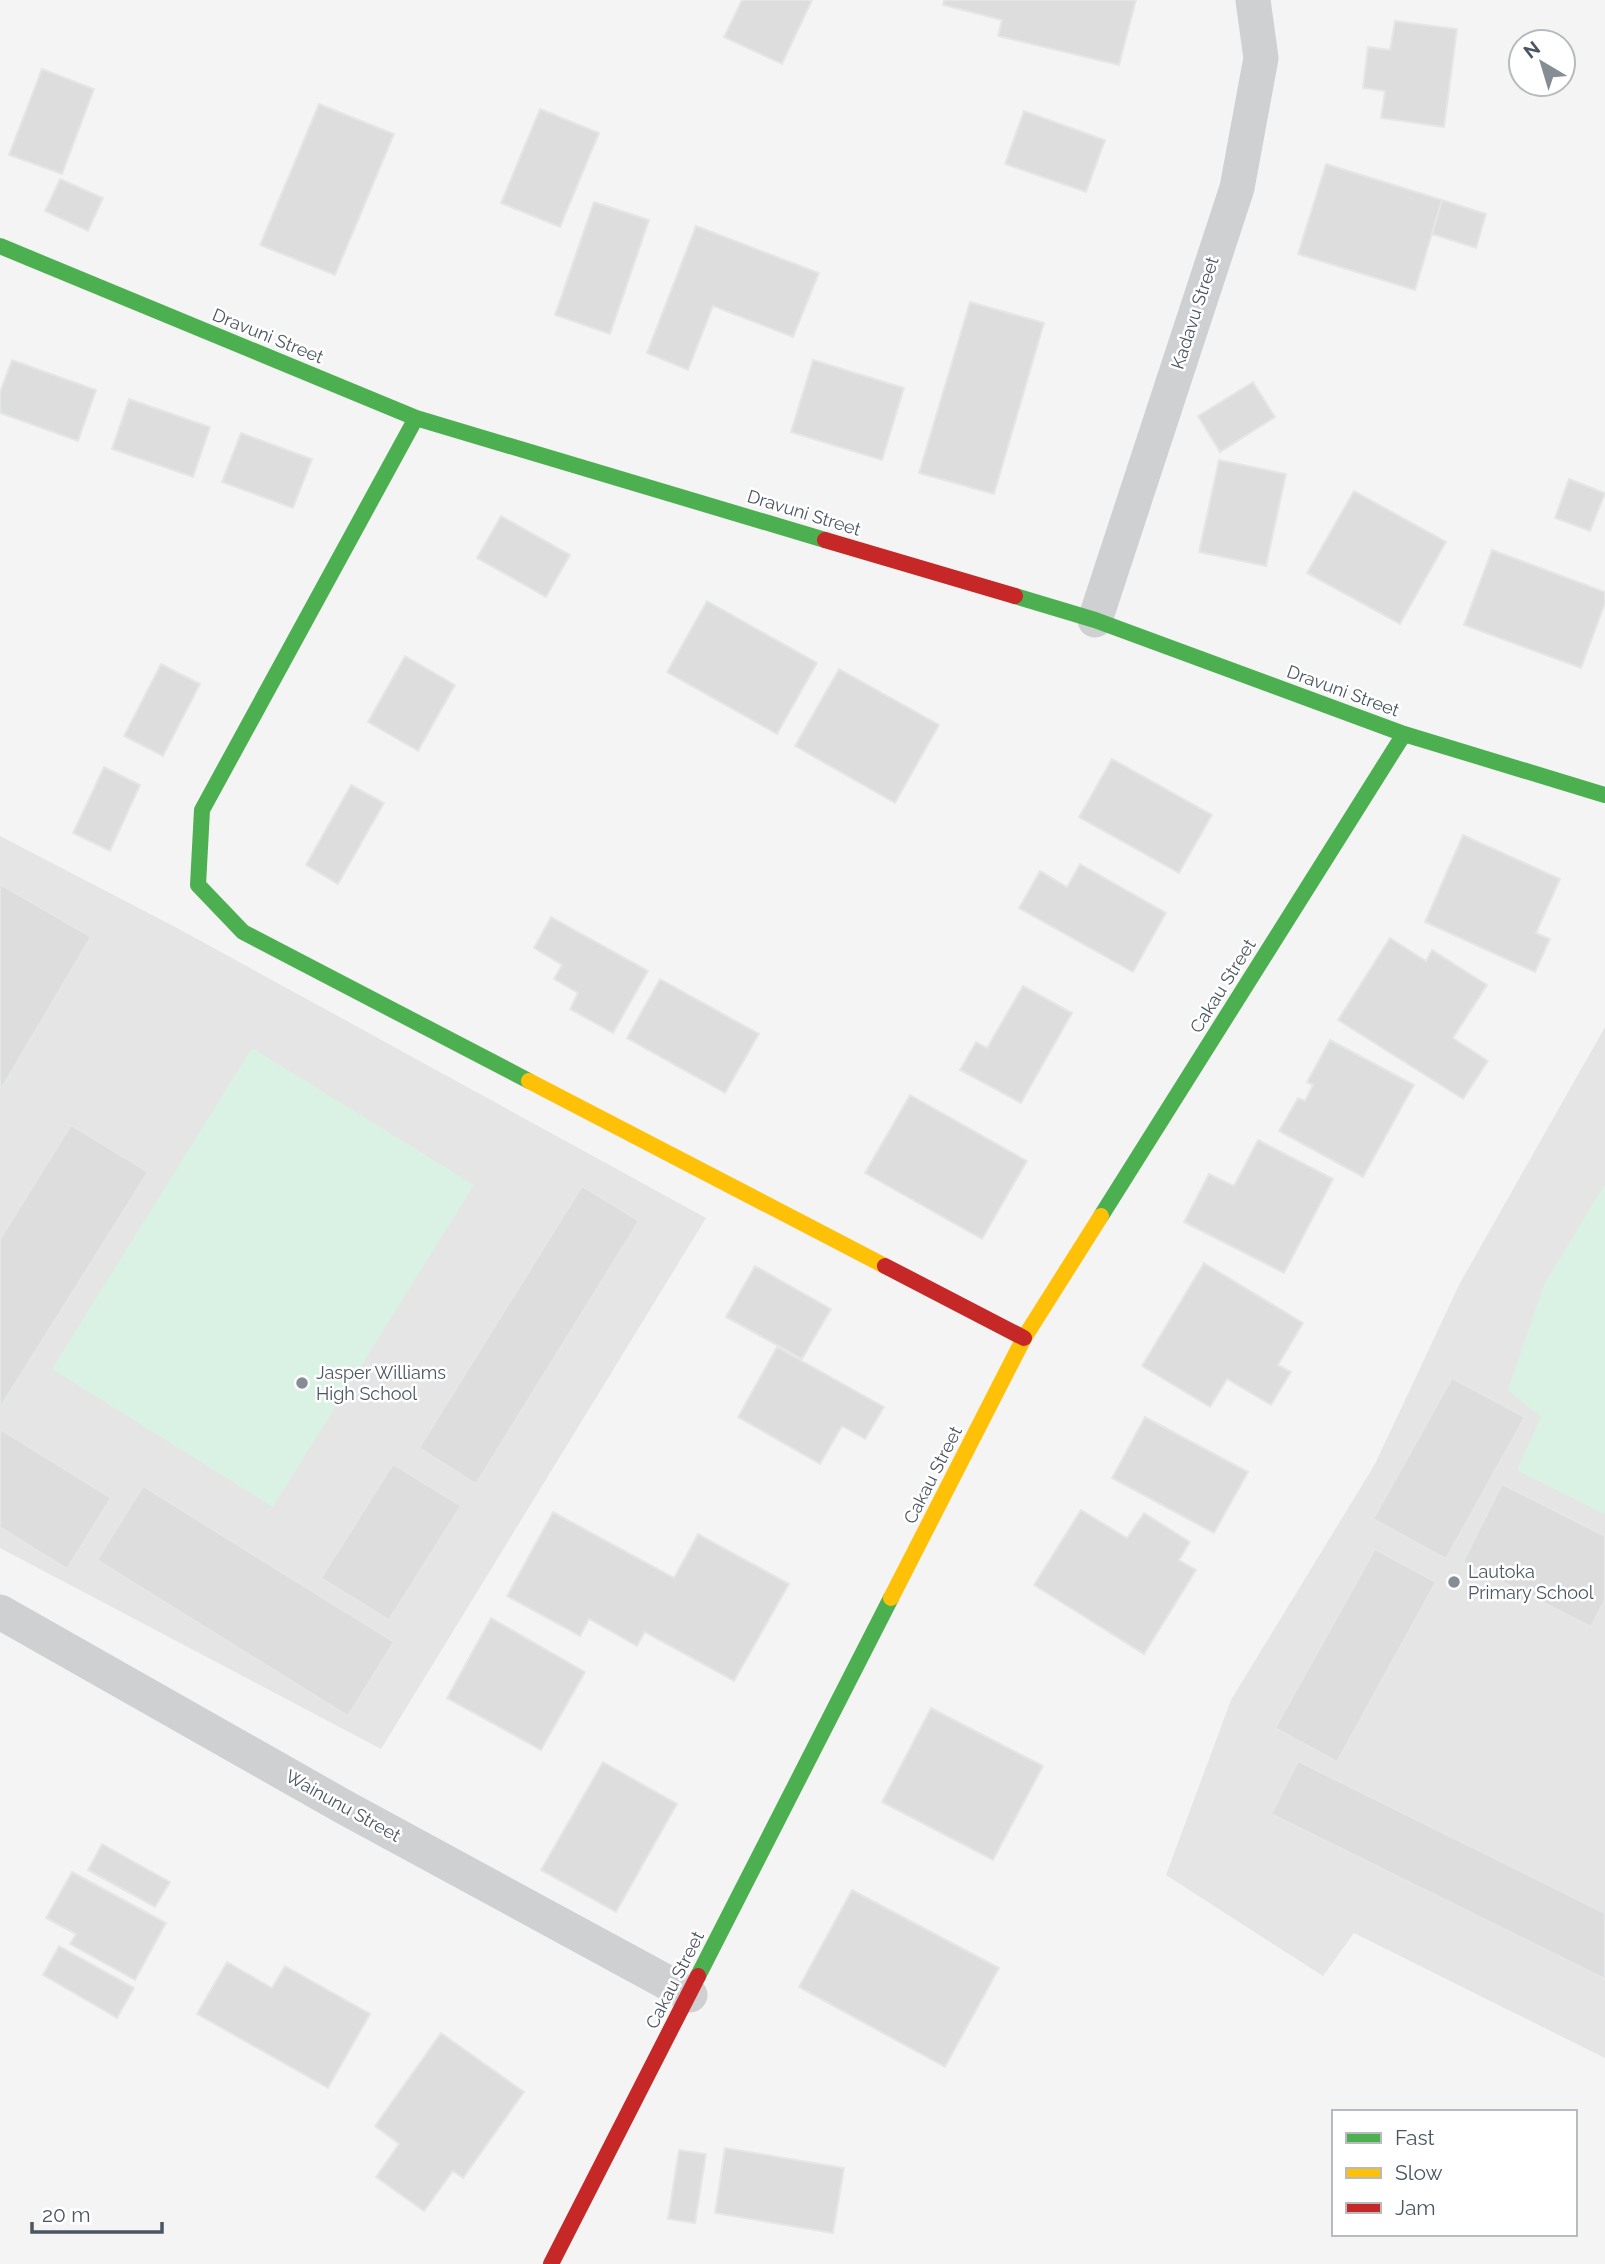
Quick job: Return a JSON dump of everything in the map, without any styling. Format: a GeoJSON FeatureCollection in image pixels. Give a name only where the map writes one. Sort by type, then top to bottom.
{"type":"FeatureCollection","features":[{"type":"Feature","properties":{"kind":"main road","name":"Dravuni Street"},"geometry":{"type":"LineString","coordinates":[[0,246],[416,418],[1095,620],[1404,734],[1605,796]]}},
{"type":"Feature","properties":{"kind":"main road"},"geometry":{"type":"LineString","coordinates":[[416,418],[202,810],[198,885],[243,932],[1024,1338]]}},
{"type":"Feature","properties":{"kind":"main road","name":"Cakau Street"},"geometry":{"type":"LineString","coordinates":[[551,2264],[1024,1338],[1404,734]]}},
{"type":"Feature","properties":{"kind":"street","name":"Kadavu Street"},"geometry":{"type":"LineString","coordinates":[[1095,620],[1237,188],[1261,58],[1253,0]]}},
{"type":"Feature","properties":{"kind":"street","name":"Wainunu Street"},"geometry":{"type":"LineString","coordinates":[[0,1612],[344,1807],[690,1995]]}},
{"type":"Feature","properties":{"kind":"shaded area","name":"Jasper Williams High School"},"geometry":{"type":"Polygon","coordinates":[[[0,836],[179,929],[706,1218],[381,1749],[0,1548],[0,836]]]}},
{"type":"Feature","properties":{"kind":"shaded area","name":"Lautoka Primary School"},"geometry":{"type":"Polygon","coordinates":[[[1605,1027],[1605,2058],[1354,1933],[1323,1976],[1166,1875],[1231,1700],[1375,1464],[1460,1283],[1605,1027]]]}},
{"type":"Feature","properties":{"kind":"green space"},"geometry":{"type":"Polygon","coordinates":[[[252,1048],[474,1185],[273,1507],[52,1369],[252,1048]]]}},
{"type":"Feature","properties":{"kind":"green space"},"geometry":{"type":"Polygon","coordinates":[[[1605,1184],[1605,1514],[1517,1470],[1541,1417],[1508,1390],[1544,1285],[1605,1184]]]}},
{"type":"Feature","properties":{"kind":"building"},"geometry":{"type":"Polygon","coordinates":[[[742,0],[812,0],[782,64],[724,37],[742,0]]]}},
{"type":"Feature","properties":{"kind":"building"},"geometry":{"type":"Polygon","coordinates":[[[944,0],[1136,0],[1119,65],[998,36],[1002,20],[943,5],[944,0]]]}},
{"type":"Feature","properties":{"kind":"building"},"geometry":{"type":"Polygon","coordinates":[[[1395,21],[1457,29],[1444,127],[1381,118],[1385,91],[1363,88],[1368,47],[1390,50],[1395,21]]]}},
{"type":"Feature","properties":{"kind":"building"},"geometry":{"type":"Polygon","coordinates":[[[42,69],[94,89],[62,174],[9,155],[42,69]]]}},
{"type":"Feature","properties":{"kind":"building"},"geometry":{"type":"Polygon","coordinates":[[[319,104],[394,134],[335,275],[260,245],[319,104]]]}},
{"type":"Feature","properties":{"kind":"building"},"geometry":{"type":"Polygon","coordinates":[[[540,109],[599,133],[560,227],[501,203],[540,109]]]}},
{"type":"Feature","properties":{"kind":"building"},"geometry":{"type":"Polygon","coordinates":[[[1024,111],[1105,140],[1086,192],[1005,164],[1024,111]]]}},
{"type":"Feature","properties":{"kind":"building"},"geometry":{"type":"Polygon","coordinates":[[[1326,164],[1442,200],[1415,290],[1298,254],[1326,164]]]}},
{"type":"Feature","properties":{"kind":"building"},"geometry":{"type":"Polygon","coordinates":[[[60,179],[103,198],[88,231],[45,211],[60,179]]]}},
{"type":"Feature","properties":{"kind":"building"},"geometry":{"type":"Polygon","coordinates":[[[1442,200],[1486,214],[1476,248],[1432,234],[1442,200]]]}},
{"type":"Feature","properties":{"kind":"building"},"geometry":{"type":"Polygon","coordinates":[[[594,202],[649,220],[610,334],[555,315],[594,202]]]}},
{"type":"Feature","properties":{"kind":"building"},"geometry":{"type":"Polygon","coordinates":[[[696,226],[819,273],[793,337],[713,306],[688,370],[647,353],[696,226]]]}},
{"type":"Feature","properties":{"kind":"building"},"geometry":{"type":"Polygon","coordinates":[[[970,302],[1044,323],[994,494],[919,473],[970,302]]]}},
{"type":"Feature","properties":{"kind":"building"},"geometry":{"type":"Polygon","coordinates":[[[12,360],[96,390],[78,441],[0,413],[0,392],[12,360]]]}},
{"type":"Feature","properties":{"kind":"building"},"geometry":{"type":"Polygon","coordinates":[[[813,360],[904,388],[882,460],[791,432],[813,360]]]}},
{"type":"Feature","properties":{"kind":"building"},"geometry":{"type":"Polygon","coordinates":[[[1253,382],[1275,417],[1220,452],[1198,416],[1253,382]]]}},
{"type":"Feature","properties":{"kind":"building"},"geometry":{"type":"Polygon","coordinates":[[[129,399],[210,427],[193,477],[112,449],[129,399]]]}},
{"type":"Feature","properties":{"kind":"building"},"geometry":{"type":"Polygon","coordinates":[[[241,433],[312,459],[293,508],[222,482],[241,433]]]}},
{"type":"Feature","properties":{"kind":"building"},"geometry":{"type":"Polygon","coordinates":[[[1219,460],[1286,474],[1266,566],[1199,552],[1219,460]]]}},
{"type":"Feature","properties":{"kind":"building"},"geometry":{"type":"Polygon","coordinates":[[[1569,479],[1605,493],[1590,531],[1555,518],[1569,479]]]}},
{"type":"Feature","properties":{"kind":"building"},"geometry":{"type":"Polygon","coordinates":[[[1354,491],[1446,542],[1400,624],[1307,573],[1354,491]]]}},
{"type":"Feature","properties":{"kind":"building"},"geometry":{"type":"Polygon","coordinates":[[[501,516],[570,555],[546,597],[477,558],[501,516]]]}},
{"type":"Feature","properties":{"kind":"building"},"geometry":{"type":"Polygon","coordinates":[[[1492,550],[1605,592],[1605,603],[1581,668],[1464,625],[1492,550]]]}},
{"type":"Feature","properties":{"kind":"building"},"geometry":{"type":"Polygon","coordinates":[[[707,601],[817,663],[777,734],[667,672],[707,601]]]}},
{"type":"Feature","properties":{"kind":"building"},"geometry":{"type":"Polygon","coordinates":[[[405,656],[455,685],[418,751],[368,722],[405,656]]]}},
{"type":"Feature","properties":{"kind":"building"},"geometry":{"type":"Polygon","coordinates":[[[161,664],[200,684],[163,756],[124,736],[161,664]]]}},
{"type":"Feature","properties":{"kind":"building"},"geometry":{"type":"Polygon","coordinates":[[[839,669],[939,725],[895,803],[795,746],[839,669]]]}},
{"type":"Feature","properties":{"kind":"building"},"geometry":{"type":"Polygon","coordinates":[[[1112,759],[1212,815],[1179,873],[1079,817],[1112,759]]]}},
{"type":"Feature","properties":{"kind":"building"},"geometry":{"type":"Polygon","coordinates":[[[104,767],[140,785],[110,851],[73,833],[104,767]]]}},
{"type":"Feature","properties":{"kind":"building"},"geometry":{"type":"Polygon","coordinates":[[[351,785],[384,803],[338,884],[306,865],[351,785]]]}},
{"type":"Feature","properties":{"kind":"building"},"geometry":{"type":"Polygon","coordinates":[[[1463,835],[1560,879],[1536,933],[1550,939],[1535,972],[1425,922],[1463,835]]]}},
{"type":"Feature","properties":{"kind":"building"},"geometry":{"type":"Polygon","coordinates":[[[1080,864],[1166,913],[1133,972],[1019,908],[1040,871],[1067,887],[1080,864]]]}},
{"type":"Feature","properties":{"kind":"building"},"geometry":{"type":"Polygon","coordinates":[[[0,884],[91,937],[0,1091],[0,884]]]}},
{"type":"Feature","properties":{"kind":"building"},"geometry":{"type":"Polygon","coordinates":[[[551,917],[648,971],[613,1033],[570,1009],[578,993],[554,979],[562,965],[534,948],[551,917]]]}},
{"type":"Feature","properties":{"kind":"building"},"geometry":{"type":"Polygon","coordinates":[[[1390,938],[1426,961],[1432,950],[1487,985],[1453,1038],[1488,1061],[1463,1099],[1338,1020],[1390,938]]]}},
{"type":"Feature","properties":{"kind":"building"},"geometry":{"type":"Polygon","coordinates":[[[660,979],[759,1034],[725,1093],[627,1038],[660,979]]]}},
{"type":"Feature","properties":{"kind":"building"},"geometry":{"type":"Polygon","coordinates":[[[1023,986],[1072,1013],[1021,1103],[960,1070],[976,1042],[987,1048],[1023,986]]]}},
{"type":"Feature","properties":{"kind":"building"},"geometry":{"type":"Polygon","coordinates":[[[1330,1040],[1414,1085],[1363,1177],[1279,1131],[1298,1098],[1305,1101],[1313,1085],[1307,1082],[1330,1040]]]}},
{"type":"Feature","properties":{"kind":"building"},"geometry":{"type":"Polygon","coordinates":[[[910,1095],[1027,1161],[982,1239],[865,1173],[910,1095]]]}},
{"type":"Feature","properties":{"kind":"building"},"geometry":{"type":"Polygon","coordinates":[[[71,1125],[148,1172],[0,1408],[0,1239],[71,1125]]]}},
{"type":"Feature","properties":{"kind":"building"},"geometry":{"type":"Polygon","coordinates":[[[1258,1140],[1333,1179],[1284,1273],[1184,1222],[1209,1174],[1234,1186],[1258,1140]]]}},
{"type":"Feature","properties":{"kind":"building"},"geometry":{"type":"Polygon","coordinates":[[[582,1186],[639,1221],[476,1484],[419,1448],[582,1186]]]}},
{"type":"Feature","properties":{"kind":"building"},"geometry":{"type":"Polygon","coordinates":[[[1204,1263],[1303,1323],[1278,1365],[1291,1372],[1271,1405],[1227,1379],[1210,1407],[1142,1366],[1204,1263]]]}},
{"type":"Feature","properties":{"kind":"building"},"geometry":{"type":"Polygon","coordinates":[[[755,1266],[831,1309],[802,1359],[726,1317],[755,1266]]]}},
{"type":"Feature","properties":{"kind":"building"},"geometry":{"type":"Polygon","coordinates":[[[777,1347],[884,1407],[865,1439],[842,1426],[820,1464],[738,1417],[777,1347]]]}},
{"type":"Feature","properties":{"kind":"building"},"geometry":{"type":"Polygon","coordinates":[[[1452,1378],[1525,1417],[1446,1559],[1373,1519],[1452,1378]]]}},
{"type":"Feature","properties":{"kind":"building"},"geometry":{"type":"Polygon","coordinates":[[[1145,1417],[1248,1472],[1214,1533],[1112,1478],[1145,1417]]]}},
{"type":"Feature","properties":{"kind":"building"},"geometry":{"type":"Polygon","coordinates":[[[0,1429],[111,1498],[67,1569],[0,1527],[0,1429]]]}},
{"type":"Feature","properties":{"kind":"building"},"geometry":{"type":"Polygon","coordinates":[[[393,1464],[461,1506],[389,1620],[321,1578],[393,1464]]]}},
{"type":"Feature","properties":{"kind":"building"},"geometry":{"type":"Polygon","coordinates":[[[1502,1484],[1605,1536],[1605,1600],[1591,1627],[1463,1562],[1502,1484]]]}},
{"type":"Feature","properties":{"kind":"building"},"geometry":{"type":"Polygon","coordinates":[[[143,1486],[394,1642],[348,1716],[97,1560],[143,1486]]]}},
{"type":"Feature","properties":{"kind":"building"},"geometry":{"type":"Polygon","coordinates":[[[1081,1510],[1127,1538],[1144,1513],[1190,1542],[1179,1560],[1196,1570],[1144,1654],[1034,1585],[1081,1510]]]}},
{"type":"Feature","properties":{"kind":"building"},"geometry":{"type":"Polygon","coordinates":[[[553,1512],[674,1578],[698,1534],[789,1584],[734,1681],[645,1632],[637,1646],[589,1619],[580,1636],[507,1596],[553,1512]]]}},
{"type":"Feature","properties":{"kind":"building"},"geometry":{"type":"Polygon","coordinates":[[[1375,1549],[1436,1582],[1337,1762],[1275,1728],[1375,1549]]]}},
{"type":"Feature","properties":{"kind":"building"},"geometry":{"type":"Polygon","coordinates":[[[491,1618],[585,1672],[541,1750],[447,1698],[491,1618]]]}},
{"type":"Feature","properties":{"kind":"building"},"geometry":{"type":"Polygon","coordinates":[[[931,1708],[1043,1766],[993,1860],[882,1802],[931,1708]]]}},
{"type":"Feature","properties":{"kind":"building"},"geometry":{"type":"Polygon","coordinates":[[[1298,1761],[1605,1913],[1605,1979],[1271,1814],[1298,1761]]]}},
{"type":"Feature","properties":{"kind":"building"},"geometry":{"type":"Polygon","coordinates":[[[603,1762],[677,1804],[616,1912],[541,1870],[603,1762]]]}},
{"type":"Feature","properties":{"kind":"building"},"geometry":{"type":"Polygon","coordinates":[[[102,1844],[170,1882],[155,1907],[88,1870],[102,1844]]]}},
{"type":"Feature","properties":{"kind":"building"},"geometry":{"type":"Polygon","coordinates":[[[72,1872],[166,1923],[135,1980],[70,1944],[76,1934],[46,1918],[72,1872]]]}},
{"type":"Feature","properties":{"kind":"building"},"geometry":{"type":"Polygon","coordinates":[[[852,1890],[999,1968],[945,2067],[799,1987],[852,1890]]]}},
{"type":"Feature","properties":{"kind":"building"},"geometry":{"type":"Polygon","coordinates":[[[59,1946],[134,1988],[117,2018],[43,1975],[59,1946]]]}},
{"type":"Feature","properties":{"kind":"building"},"geometry":{"type":"Polygon","coordinates":[[[227,1962],[272,1988],[285,1966],[370,2014],[328,2088],[197,2014],[227,1962]]]}},
{"type":"Feature","properties":{"kind":"building"},"geometry":{"type":"Polygon","coordinates":[[[441,2033],[524,2092],[463,2178],[453,2171],[424,2211],[376,2177],[399,2144],[375,2126],[441,2033]]]}},
{"type":"Feature","properties":{"kind":"building"},"geometry":{"type":"Polygon","coordinates":[[[725,2148],[844,2168],[833,2233],[715,2213],[725,2148]]]}},
{"type":"Feature","properties":{"kind":"building"},"geometry":{"type":"Polygon","coordinates":[[[679,2150],[706,2154],[695,2223],[668,2219],[679,2150]]]}},
{"type":"Feature","properties":{"kind":"traffic: fast"},"geometry":{"type":"LineString","coordinates":[[0,246],[416,418],[825,540]]}},
{"type":"Feature","properties":{"kind":"traffic: fast"},"geometry":{"type":"LineString","coordinates":[[416,418],[202,810],[198,885],[243,932],[529,1081]]}},
{"type":"Feature","properties":{"kind":"traffic: fast"},"geometry":{"type":"LineString","coordinates":[[1015,596],[1095,620],[1404,734],[1605,795]]}},
{"type":"Feature","properties":{"kind":"traffic: fast"},"geometry":{"type":"LineString","coordinates":[[1101,1216],[1404,734]]}},
{"type":"Feature","properties":{"kind":"traffic: fast"},"geometry":{"type":"LineString","coordinates":[[698,1976],[891,1598]]}},
{"type":"Feature","properties":{"kind":"traffic: slow"},"geometry":{"type":"LineString","coordinates":[[529,1081],[885,1266]]}},
{"type":"Feature","properties":{"kind":"traffic: slow"},"geometry":{"type":"LineString","coordinates":[[891,1598],[1024,1338],[1101,1216]]}},
{"type":"Feature","properties":{"kind":"traffic: jam"},"geometry":{"type":"LineString","coordinates":[[825,540],[1015,596]]}},
{"type":"Feature","properties":{"kind":"traffic: jam"},"geometry":{"type":"LineString","coordinates":[[885,1266],[1024,1338]]}},
{"type":"Feature","properties":{"kind":"traffic: jam"},"geometry":{"type":"LineString","coordinates":[[551,2264],[698,1976]]}},
{"type":"Feature","properties":{"kind":"place","name":"Jasper Williams High School"},"geometry":{"type":"Point","coordinates":[302,1383]}},
{"type":"Feature","properties":{"kind":"place","name":"Lautoka Primary School"},"geometry":{"type":"Point","coordinates":[1454,1582]}}]}
